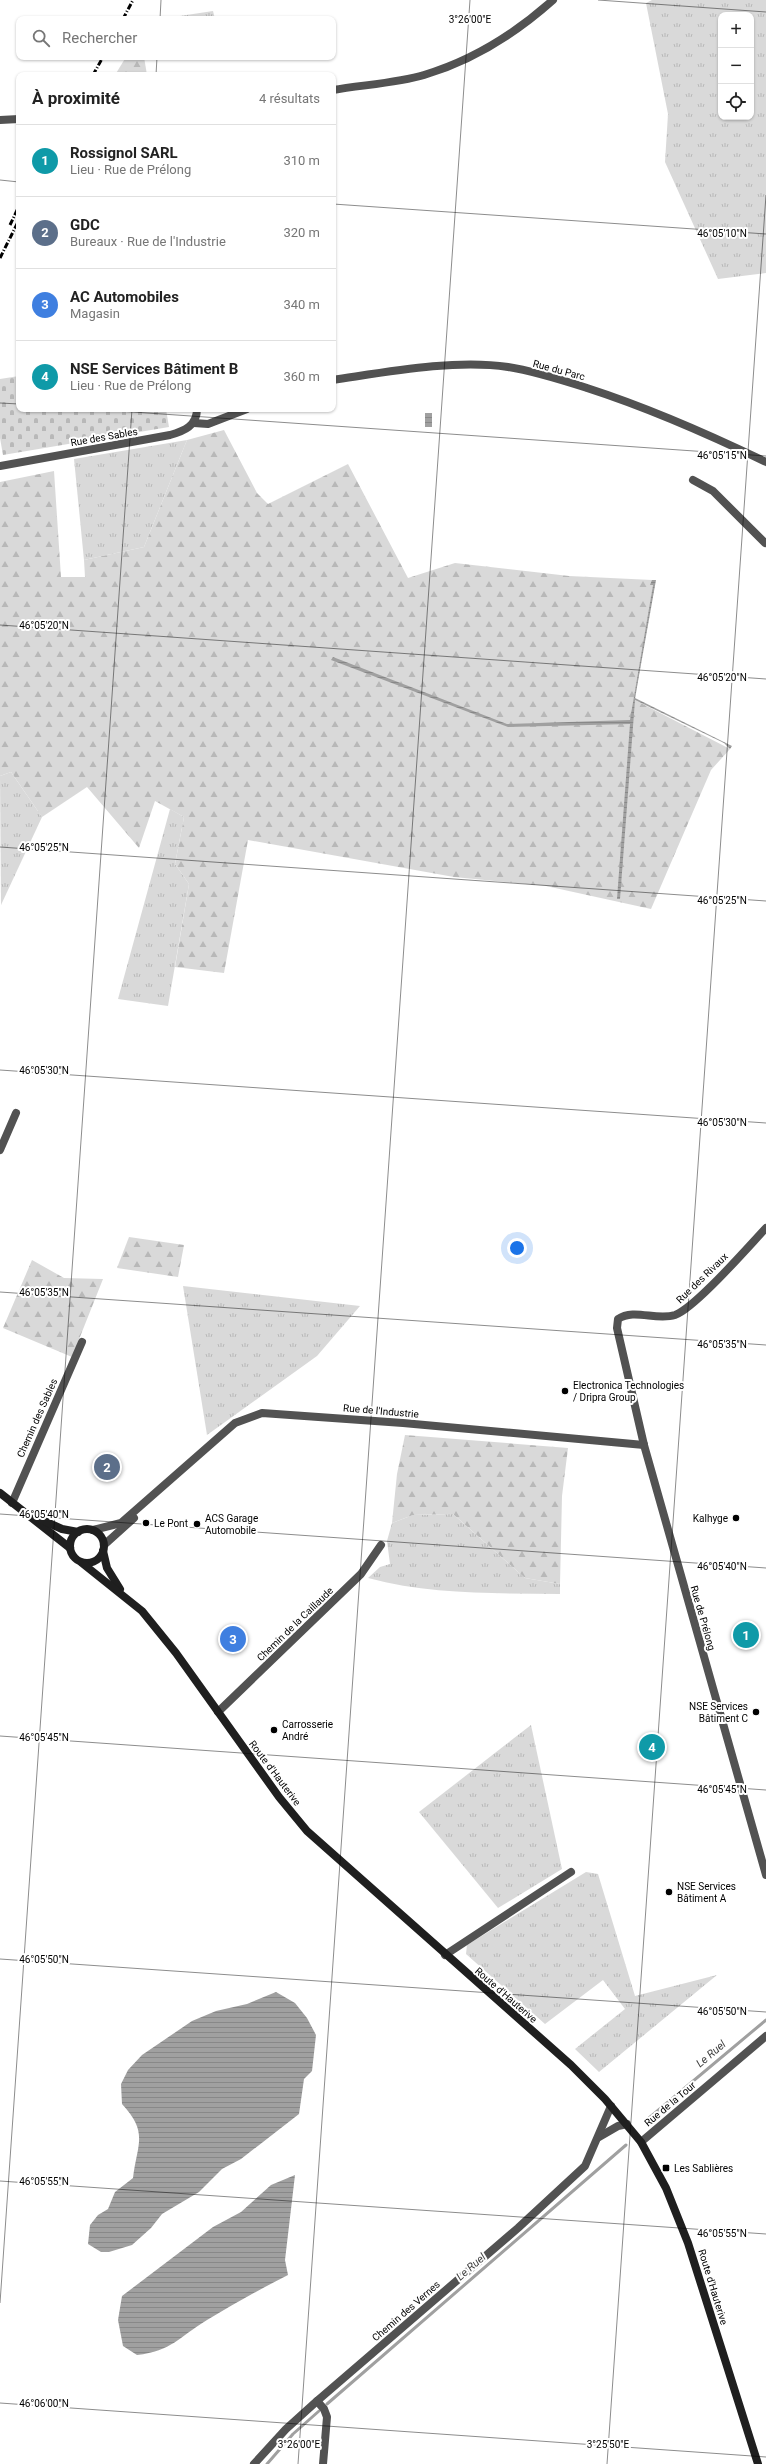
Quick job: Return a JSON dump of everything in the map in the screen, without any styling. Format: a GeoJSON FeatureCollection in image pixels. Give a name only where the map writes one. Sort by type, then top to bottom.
{"type":"FeatureCollection","features":[{"type":"Feature","properties":{"kind":"main road"},"geometry":{"type":"LineString","coordinates":[[0,1493],[70,1548],[74,1557],[82,1563],[98,1560],[104,1548],[100,1536],[93,1530],[78,1532],[62,1529],[22,1510]]}},
{"type":"Feature","properties":{"kind":"main road"},"geometry":{"type":"LineString","coordinates":[[70,1548],[72,1539],[78,1532]]}},
{"type":"Feature","properties":{"kind":"main road","name":"Route d'Hauterive"},"geometry":{"type":"LineString","coordinates":[[104,1548],[107,1568],[114,1580],[166,1640],[279,1797],[307,1831],[570,2065],[612,2106],[641,2142],[666,2188],[688,2243],[758,2464]]}},
{"type":"Feature","properties":{"kind":"main road","name":"Route d'Hauterive"},"geometry":{"type":"LineString","coordinates":[[82,1563],[135,1605]]}},
{"type":"Feature","properties":{"kind":"street"},"geometry":{"type":"LineString","coordinates":[[336,90],[424,75],[478,52],[516,30],[553,0]]}},
{"type":"Feature","properties":{"kind":"street"},"geometry":{"type":"LineString","coordinates":[[0,120],[16,119]]}},
{"type":"Feature","properties":{"kind":"street","name":"Rue du Parc"},"geometry":{"type":"LineString","coordinates":[[336,380],[402,370],[476,365],[508,367],[564,380],[639,404],[713,436],[766,462]]}},
{"type":"Feature","properties":{"kind":"street"},"geometry":{"type":"LineString","coordinates":[[196,412],[194,423],[208,424],[239,412]]}},
{"type":"Feature","properties":{"kind":"street","name":"Rue des Sables"},"geometry":{"type":"LineString","coordinates":[[0,466],[170,435],[185,431],[194,423]]}},
{"type":"Feature","properties":{"kind":"street"},"geometry":{"type":"LineString","coordinates":[[693,480],[713,491],[765,543]]}},
{"type":"Feature","properties":{"kind":"street"},"geometry":{"type":"LineString","coordinates":[[0,1150],[16,1113]]}},
{"type":"Feature","properties":{"kind":"street","name":"Rue des Rivaux"},"geometry":{"type":"LineString","coordinates":[[618,1319],[626,1314],[663,1318],[687,1309],[766,1228]]}},
{"type":"Feature","properties":{"kind":"street","name":"Rue de Prélong"},"geometry":{"type":"LineString","coordinates":[[618,1319],[617,1328],[644,1445],[766,1875]]}},
{"type":"Feature","properties":{"kind":"street","name":"Chemin des Sables"},"geometry":{"type":"LineString","coordinates":[[12,1502],[82,1342]]}},
{"type":"Feature","properties":{"kind":"street","name":"Rue de l'Industrie"},"geometry":{"type":"LineString","coordinates":[[93,1530],[121,1523],[147,1502],[235,1423],[262,1413],[387,1422],[644,1445]]}},
{"type":"Feature","properties":{"kind":"street","name":"Rue de l'Industrie"},"geometry":{"type":"LineString","coordinates":[[104,1548],[126,1527],[147,1502]]}},
{"type":"Feature","properties":{"kind":"street","name":"Chemin de la Caillaude"},"geometry":{"type":"LineString","coordinates":[[218,1712],[361,1574],[381,1544]]}},
{"type":"Feature","properties":{"kind":"street"},"geometry":{"type":"LineString","coordinates":[[446,1955],[570,1872]]}},
{"type":"Feature","properties":{"kind":"street","name":"Rue de la Tour"},"geometry":{"type":"LineString","coordinates":[[641,2142],[766,2036]]}},
{"type":"Feature","properties":{"kind":"street","name":"Chemin des Vernes"},"geometry":{"type":"LineString","coordinates":[[254,2464],[286,2429],[317,2401],[518,2228],[585,2166],[612,2106]]}},
{"type":"Feature","properties":{"kind":"street"},"geometry":{"type":"LineString","coordinates":[[599,2137],[618,2126],[627,2124]]}},
{"type":"Feature","properties":{"kind":"street"},"geometry":{"type":"LineString","coordinates":[[317,2401],[324,2409],[326,2417],[323,2464]]}},
{"type":"Feature","properties":{"kind":"green space"},"geometry":{"type":"Polygon","coordinates":[[[652,0],[766,0],[766,273],[718,279],[665,162],[668,114],[646,3],[652,0]]]}},
{"type":"Feature","properties":{"kind":"green space"},"geometry":{"type":"Polygon","coordinates":[[[213,11],[214,16],[180,16],[213,11]]]}},
{"type":"Feature","properties":{"kind":"green space"},"geometry":{"type":"Polygon","coordinates":[[[124,60],[144,60],[146,72],[117,72],[124,60]]]}},
{"type":"Feature","properties":{"kind":"green space"},"geometry":{"type":"Polygon","coordinates":[[[16,376],[16,412],[166,412],[169,427],[3,455],[0,438],[0,379],[16,376]]]}},
{"type":"Feature","properties":{"kind":"green space"},"geometry":{"type":"Polygon","coordinates":[[[224,430],[257,493],[268,504],[348,464],[408,578],[455,563],[569,576],[652,580],[653,585],[635,700],[730,749],[711,770],[651,909],[546,886],[454,877],[248,840],[224,973],[175,967],[189,884],[175,864],[184,817],[155,801],[139,848],[87,787],[42,817],[11,772],[0,776],[0,482],[54,471],[61,577],[85,577],[84,560],[144,547],[187,440],[224,430]]]}},
{"type":"Feature","properties":{"kind":"green space"},"geometry":{"type":"Polygon","coordinates":[[[187,440],[144,547],[84,560],[74,459],[187,440]]]}},
{"type":"Feature","properties":{"kind":"green space"},"geometry":{"type":"Polygon","coordinates":[[[11,772],[42,817],[1,905],[0,776],[11,772]]]}},
{"type":"Feature","properties":{"kind":"green space"},"geometry":{"type":"Polygon","coordinates":[[[170,809],[184,817],[175,864],[189,884],[168,1006],[118,999],[170,809]]]}},
{"type":"Feature","properties":{"kind":"green space"},"geometry":{"type":"Polygon","coordinates":[[[129,1237],[184,1245],[178,1277],[117,1268],[129,1237]]]}},
{"type":"Feature","properties":{"kind":"green space"},"geometry":{"type":"Polygon","coordinates":[[[32,1260],[64,1278],[103,1279],[72,1357],[3,1328],[32,1260]]]}},
{"type":"Feature","properties":{"kind":"green space"},"geometry":{"type":"Polygon","coordinates":[[[183,1286],[360,1306],[317,1356],[207,1435],[183,1286]]]}},
{"type":"Feature","properties":{"kind":"green space"},"geometry":{"type":"Polygon","coordinates":[[[405,1435],[568,1448],[562,1496],[560,1584],[525,1578],[453,1514],[413,1515],[392,1523],[397,1474],[405,1435]]]}},
{"type":"Feature","properties":{"kind":"green space"},"geometry":{"type":"Polygon","coordinates":[[[453,1514],[525,1578],[560,1584],[560,1594],[464,1592],[416,1588],[368,1578],[380,1567],[390,1564],[387,1541],[392,1523],[413,1515],[453,1514]]]}},
{"type":"Feature","properties":{"kind":"green space"},"geometry":{"type":"Polygon","coordinates":[[[531,1725],[562,1869],[498,1908],[419,1812],[531,1725]]]}},
{"type":"Feature","properties":{"kind":"green space"},"geometry":{"type":"Polygon","coordinates":[[[586,1872],[598,1874],[635,1996],[717,1975],[599,2072],[575,2049],[625,2009],[603,1980],[545,2024],[466,1954],[467,1945],[586,1872]]]}},
{"type":"Feature","properties":{"kind":"shaded area"},"geometry":{"type":"Polygon","coordinates":[[[425,413],[432,413],[432,427],[425,427],[425,413]]]}},
{"type":"Feature","properties":{"kind":"shaded area"},"geometry":{"type":"Polygon","coordinates":[[[652,580],[656,580],[635,698],[732,746],[730,749],[724,743],[635,700],[620,899],[617,899],[630,724],[508,727],[331,660],[333,657],[507,724],[630,720],[653,585],[650,585],[652,580]]]}},
{"type":"Feature","properties":{"kind":"shaded area"},"geometry":{"type":"Polygon","coordinates":[[[276,1992],[295,2003],[307,2018],[316,2035],[312,2071],[304,2079],[299,2114],[241,2159],[222,2169],[199,2192],[162,2214],[151,2228],[132,2245],[109,2252],[101,2252],[88,2244],[90,2225],[98,2215],[108,2209],[115,2192],[133,2178],[139,2139],[136,2123],[122,2104],[121,2084],[128,2070],[142,2055],[192,2021],[216,2011],[247,2004],[276,1992]]]}},
{"type":"Feature","properties":{"kind":"shaded area"},"geometry":{"type":"Polygon","coordinates":[[[295,2175],[285,2260],[288,2275],[207,2320],[167,2347],[137,2355],[123,2346],[118,2320],[122,2296],[213,2227],[241,2212],[271,2185],[295,2175]]]}},
{"type":"Feature","properties":{"kind":"waterway","name":"Le Ruel"},"geometry":{"type":"LineString","coordinates":[[649,2118],[766,2020]]}},
{"type":"Feature","properties":{"kind":"waterway","name":"Le Ruel"},"geometry":{"type":"LineString","coordinates":[[327,2404],[626,2145]]}},
{"type":"Feature","properties":{"kind":"waterway","name":"Le Ruel"},"geometry":{"type":"LineString","coordinates":[[267,2464],[293,2434],[319,2411]]}},
{"type":"Feature","properties":{"kind":"railway"},"geometry":{"type":"LineString","coordinates":[[125,16],[133,0]]}},
{"type":"Feature","properties":{"kind":"railway"},"geometry":{"type":"LineString","coordinates":[[95,72],[101,60]]}},
{"type":"Feature","properties":{"kind":"railway"},"geometry":{"type":"LineString","coordinates":[[10,225],[16,212]]}},
{"type":"Feature","properties":{"kind":"railway"},"geometry":{"type":"LineString","coordinates":[[0,258],[16,226]]}},
{"type":"Feature","properties":{"kind":"place","name":"Electronica Technologies / Dripra Group"},"geometry":{"type":"Point","coordinates":[565,1391]}},
{"type":"Feature","properties":{"kind":"place","name":"GDC"},"geometry":{"type":"Point","coordinates":[107,1467]}},
{"type":"Feature","properties":{"kind":"place","name":"Kalhyge"},"geometry":{"type":"Point","coordinates":[736,1518]}},
{"type":"Feature","properties":{"kind":"place","name":"Le Pont"},"geometry":{"type":"Point","coordinates":[146,1523]}},
{"type":"Feature","properties":{"kind":"place","name":"ACS Garage Automobile"},"geometry":{"type":"Point","coordinates":[197,1524]}},
{"type":"Feature","properties":{"kind":"place","name":"Rossignol SARL"},"geometry":{"type":"Point","coordinates":[746,1635]}},
{"type":"Feature","properties":{"kind":"place","name":"AC Automobiles"},"geometry":{"type":"Point","coordinates":[233,1639]}},
{"type":"Feature","properties":{"kind":"place","name":"NSE Services Bâtiment C"},"geometry":{"type":"Point","coordinates":[756,1712]}},
{"type":"Feature","properties":{"kind":"place","name":"Carrosserie André"},"geometry":{"type":"Point","coordinates":[274,1730]}},
{"type":"Feature","properties":{"kind":"place","name":"NSE Services Bâtiment B"},"geometry":{"type":"Point","coordinates":[652,1747]}},
{"type":"Feature","properties":{"kind":"place","name":"NSE Services Bâtiment A"},"geometry":{"type":"Point","coordinates":[669,1892]}},
{"type":"Feature","properties":{"kind":"place","name":"Les Sablières"},"geometry":{"type":"Point","coordinates":[666,2168]}}]}
